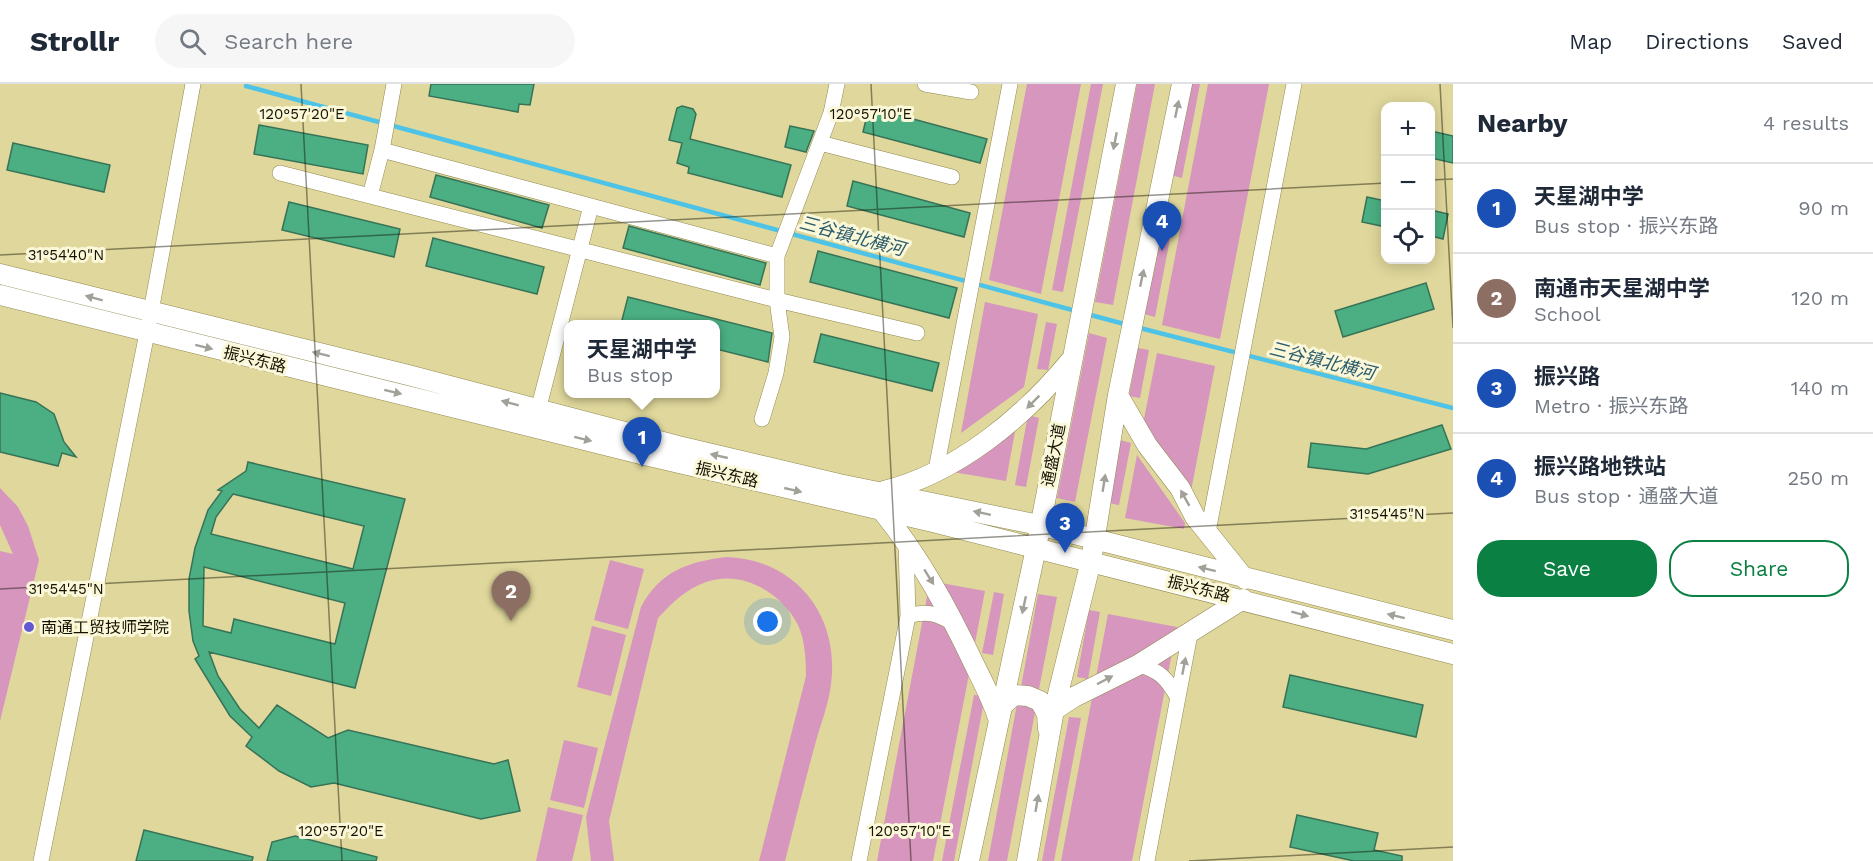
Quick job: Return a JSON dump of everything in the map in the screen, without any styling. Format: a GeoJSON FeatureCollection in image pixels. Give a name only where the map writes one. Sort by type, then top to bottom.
{"type":"FeatureCollection","features":[{"type":"Feature","properties":{"kind":"main road","name":"通盛大道"},"geometry":{"type":"LineString","coordinates":[[969,861],[1036,548],[1126,84]]}},
{"type":"Feature","properties":{"kind":"main road"},"geometry":{"type":"LineString","coordinates":[[1027,861],[1054,710],[1095,541],[1118,395],[1182,84]]}},
{"type":"Feature","properties":{"kind":"main road","name":"振兴东路"},"geometry":{"type":"LineString","coordinates":[[0,274],[408,375],[536,418],[884,512],[1091,561],[1453,654]]}},
{"type":"Feature","properties":{"kind":"main road","name":"振兴东路"},"geometry":{"type":"LineString","coordinates":[[0,295],[147,333],[1039,525],[1453,630]]}},
{"type":"Feature","properties":{"kind":"main road"},"geometry":{"type":"LineString","coordinates":[[879,492],[908,485],[985,442],[1019,416],[1072,359]]}},
{"type":"Feature","properties":{"kind":"main road"},"geometry":{"type":"LineString","coordinates":[[1118,395],[1147,445],[1180,488],[1196,517],[1245,579]]}},
{"type":"Feature","properties":{"kind":"main road"},"geometry":{"type":"LineString","coordinates":[[884,512],[906,540],[956,624],[993,702],[1001,713],[1014,695],[1028,696],[1040,701],[1047,714],[1049,738]]}},
{"type":"Feature","properties":{"kind":"main road"},"geometry":{"type":"LineString","coordinates":[[1054,710],[1092,687],[1138,665],[1243,599]]}},
{"type":"Feature","properties":{"kind":"street"},"geometry":{"type":"LineString","coordinates":[[41,861],[151,313],[193,84]]}},
{"type":"Feature","properties":{"kind":"street"},"geometry":{"type":"LineString","coordinates":[[762,419],[776,373],[782,337],[777,300],[777,256],[831,112],[837,84]]}},
{"type":"Feature","properties":{"kind":"street"},"geometry":{"type":"LineString","coordinates":[[925,84],[971,92]]}},
{"type":"Feature","properties":{"kind":"street"},"geometry":{"type":"LineString","coordinates":[[936,470],[1010,84]]}},
{"type":"Feature","properties":{"kind":"street"},"geometry":{"type":"LineString","coordinates":[[1208,532],[1294,84]]}},
{"type":"Feature","properties":{"kind":"street"},"geometry":{"type":"LineString","coordinates":[[370,196],[382,150],[391,85]]}},
{"type":"Feature","properties":{"kind":"street"},"geometry":{"type":"LineString","coordinates":[[820,143],[952,177]]}},
{"type":"Feature","properties":{"kind":"street"},"geometry":{"type":"LineString","coordinates":[[382,150],[777,256]]}},
{"type":"Feature","properties":{"kind":"street"},"geometry":{"type":"LineString","coordinates":[[280,173],[777,300],[917,333]]}},
{"type":"Feature","properties":{"kind":"street"},"geometry":{"type":"LineString","coordinates":[[536,418],[591,206]]}},
{"type":"Feature","properties":{"kind":"street"},"geometry":{"type":"LineString","coordinates":[[859,861],[908,616],[906,540]]}},
{"type":"Feature","properties":{"kind":"street"},"geometry":{"type":"LineString","coordinates":[[908,616],[924,611],[956,624]]}},
{"type":"Feature","properties":{"kind":"street"},"geometry":{"type":"LineString","coordinates":[[1147,861],[1190,634]]}},
{"type":"Feature","properties":{"kind":"street"},"geometry":{"type":"LineString","coordinates":[[1138,665],[1154,669],[1166,678],[1178,698]]}},
{"type":"Feature","properties":{"kind":"shaded area"},"geometry":{"type":"Polygon","coordinates":[[[1027,84],[1081,84],[1041,294],[989,280],[1027,84]]]}},
{"type":"Feature","properties":{"kind":"shaded area"},"geometry":{"type":"Polygon","coordinates":[[[1091,84],[1103,84],[1063,292],[1052,290],[1091,84]]]}},
{"type":"Feature","properties":{"kind":"shaded area"},"geometry":{"type":"Polygon","coordinates":[[[1137,84],[1155,84],[1113,305],[1095,302],[1137,84]]]}},
{"type":"Feature","properties":{"kind":"shaded area"},"geometry":{"type":"Polygon","coordinates":[[[1188,84],[1200,84],[1182,178],[1171,175],[1188,84]]]}},
{"type":"Feature","properties":{"kind":"shaded area"},"geometry":{"type":"Polygon","coordinates":[[[1208,84],[1269,84],[1220,339],[1162,325],[1208,84]]]}},
{"type":"Feature","properties":{"kind":"shaded area"},"geometry":{"type":"Polygon","coordinates":[[[1162,221],[1173,223],[1155,317],[1144,314],[1162,221]]]}},
{"type":"Feature","properties":{"kind":"shaded area"},"geometry":{"type":"Polygon","coordinates":[[[985,302],[1038,314],[1024,387],[961,433],[985,302]]]}},
{"type":"Feature","properties":{"kind":"shaded area"},"geometry":{"type":"Polygon","coordinates":[[[1046,322],[1057,324],[1048,370],[1037,369],[1046,322]]]}},
{"type":"Feature","properties":{"kind":"shaded area"},"geometry":{"type":"Polygon","coordinates":[[[1089,333],[1107,338],[1075,502],[1057,498],[1089,333]]]}},
{"type":"Feature","properties":{"kind":"shaded area"},"geometry":{"type":"Polygon","coordinates":[[[1138,348],[1149,350],[1140,398],[1129,396],[1138,348]]]}},
{"type":"Feature","properties":{"kind":"shaded area"},"geometry":{"type":"Polygon","coordinates":[[[1157,353],[1215,366],[1191,491],[1143,424],[1157,353]]]}},
{"type":"Feature","properties":{"kind":"shaded area"},"geometry":{"type":"Polygon","coordinates":[[[1028,415],[1039,418],[1026,487],[1015,485],[1028,415]]]}},
{"type":"Feature","properties":{"kind":"shaded area"},"geometry":{"type":"Polygon","coordinates":[[[1016,426],[1006,481],[953,472],[1016,426]]]}},
{"type":"Feature","properties":{"kind":"shaded area"},"geometry":{"type":"Polygon","coordinates":[[[1120,440],[1131,443],[1119,505],[1108,503],[1120,440]]]}},
{"type":"Feature","properties":{"kind":"shaded area"},"geometry":{"type":"Polygon","coordinates":[[[1137,455],[1185,523],[1184,529],[1125,518],[1137,455]]]}},
{"type":"Feature","properties":{"kind":"shaded area"},"geometry":{"type":"Polygon","coordinates":[[[0,488],[18,507],[28,526],[39,560],[0,721],[0,551],[13,554],[0,525],[0,488]]]}},
{"type":"Feature","properties":{"kind":"shaded area"},"geometry":{"type":"Polygon","coordinates":[[[726,557],[751,560],[773,568],[792,580],[808,595],[820,614],[828,635],[832,659],[830,691],[785,861],[759,861],[806,676],[804,644],[798,625],[791,613],[771,594],[747,581],[720,579],[692,588],[658,618],[609,821],[614,861],[591,861],[586,817],[641,607],[657,585],[676,570],[699,562],[726,557]]]}},
{"type":"Feature","properties":{"kind":"shaded area"},"geometry":{"type":"Polygon","coordinates":[[[610,560],[644,569],[628,629],[594,620],[610,560]]]}},
{"type":"Feature","properties":{"kind":"shaded area"},"geometry":{"type":"Polygon","coordinates":[[[930,581],[985,591],[933,861],[877,861],[930,581]]]}},
{"type":"Feature","properties":{"kind":"shaded area"},"geometry":{"type":"Polygon","coordinates":[[[994,592],[1004,594],[993,655],[982,653],[994,592]]]}},
{"type":"Feature","properties":{"kind":"shaded area"},"geometry":{"type":"Polygon","coordinates":[[[1038,594],[1057,597],[1039,689],[1021,687],[1038,594]]]}},
{"type":"Feature","properties":{"kind":"shaded area"},"geometry":{"type":"Polygon","coordinates":[[[1089,610],[1100,612],[1088,679],[1077,677],[1089,610]]]}},
{"type":"Feature","properties":{"kind":"shaded area"},"geometry":{"type":"Polygon","coordinates":[[[1108,614],[1177,627],[1132,861],[1061,861],[1108,614]]]}},
{"type":"Feature","properties":{"kind":"shaded area"},"geometry":{"type":"Polygon","coordinates":[[[592,626],[626,635],[611,696],[577,687],[592,626]]]}},
{"type":"Feature","properties":{"kind":"shaded area"},"geometry":{"type":"Polygon","coordinates":[[[974,695],[985,696],[954,861],[942,861],[974,695]]]}},
{"type":"Feature","properties":{"kind":"shaded area"},"geometry":{"type":"Polygon","coordinates":[[[1017,704],[1036,707],[1007,861],[988,861],[1017,704]]]}},
{"type":"Feature","properties":{"kind":"shaded area"},"geometry":{"type":"Polygon","coordinates":[[[1069,717],[1081,718],[1054,861],[1042,861],[1069,717]]]}},
{"type":"Feature","properties":{"kind":"shaded area"},"geometry":{"type":"Polygon","coordinates":[[[564,740],[598,748],[584,808],[550,800],[564,740]]]}},
{"type":"Feature","properties":{"kind":"shaded area"},"geometry":{"type":"Polygon","coordinates":[[[548,807],[583,815],[572,861],[536,861],[548,807]]]}},
{"type":"Feature","properties":{"kind":"building"},"geometry":{"type":"Polygon","coordinates":[[[431,84],[534,84],[530,105],[519,104],[518,112],[429,96],[431,84]]]}},
{"type":"Feature","properties":{"kind":"building"},"geometry":{"type":"Polygon","coordinates":[[[682,106],[693,109],[696,114],[690,139],[791,165],[782,197],[688,173],[689,167],[677,163],[682,143],[669,140],[677,108],[682,106]]]}},
{"type":"Feature","properties":{"kind":"building"},"geometry":{"type":"Polygon","coordinates":[[[869,107],[987,139],[980,163],[863,132],[869,107]]]}},
{"type":"Feature","properties":{"kind":"building"},"geometry":{"type":"Polygon","coordinates":[[[259,125],[368,145],[363,174],[254,154],[259,125]]]}},
{"type":"Feature","properties":{"kind":"building"},"geometry":{"type":"Polygon","coordinates":[[[790,126],[814,131],[806,152],[785,147],[790,126]]]}},
{"type":"Feature","properties":{"kind":"building"},"geometry":{"type":"Polygon","coordinates":[[[1435,132],[1453,136],[1453,163],[1435,159],[1435,132]]]}},
{"type":"Feature","properties":{"kind":"building"},"geometry":{"type":"Polygon","coordinates":[[[13,143],[110,165],[104,192],[7,170],[13,143]]]}},
{"type":"Feature","properties":{"kind":"building"},"geometry":{"type":"Polygon","coordinates":[[[436,175],[549,205],[542,228],[430,197],[436,175]]]}},
{"type":"Feature","properties":{"kind":"building"},"geometry":{"type":"Polygon","coordinates":[[[853,181],[970,213],[964,237],[847,206],[853,181]]]}},
{"type":"Feature","properties":{"kind":"building"},"geometry":{"type":"Polygon","coordinates":[[[1367,197],[1381,200],[1381,226],[1362,222],[1367,197]]]}},
{"type":"Feature","properties":{"kind":"building"},"geometry":{"type":"Polygon","coordinates":[[[289,202],[400,229],[394,257],[282,230],[289,202]]]}},
{"type":"Feature","properties":{"kind":"building"},"geometry":{"type":"Polygon","coordinates":[[[1435,211],[1448,214],[1443,239],[1435,237],[1435,211]]]}},
{"type":"Feature","properties":{"kind":"building"},"geometry":{"type":"Polygon","coordinates":[[[629,226],[766,263],[760,285],[623,248],[629,226]]]}},
{"type":"Feature","properties":{"kind":"building"},"geometry":{"type":"Polygon","coordinates":[[[433,238],[544,267],[537,294],[426,266],[433,238]]]}},
{"type":"Feature","properties":{"kind":"building"},"geometry":{"type":"Polygon","coordinates":[[[818,251],[957,288],[949,318],[810,282],[818,251]]]}},
{"type":"Feature","properties":{"kind":"building"},"geometry":{"type":"Polygon","coordinates":[[[1426,283],[1434,309],[1343,337],[1335,311],[1426,283]]]}},
{"type":"Feature","properties":{"kind":"building"},"geometry":{"type":"Polygon","coordinates":[[[628,297],[720,320],[622,320],[628,297]]]}},
{"type":"Feature","properties":{"kind":"building"},"geometry":{"type":"Polygon","coordinates":[[[720,320],[772,333],[768,362],[720,350],[720,320]]]}},
{"type":"Feature","properties":{"kind":"building"},"geometry":{"type":"Polygon","coordinates":[[[821,334],[939,363],[932,391],[814,362],[821,334]]]}},
{"type":"Feature","properties":{"kind":"building"},"geometry":{"type":"Polygon","coordinates":[[[0,393],[36,402],[54,414],[64,442],[76,457],[62,453],[58,466],[0,452],[0,393]]]}},
{"type":"Feature","properties":{"kind":"building"},"geometry":{"type":"Polygon","coordinates":[[[1442,425],[1451,449],[1368,474],[1308,467],[1311,443],[1366,449],[1442,425]]]}},
{"type":"Feature","properties":{"kind":"building"},"geometry":{"type":"Polygon","coordinates":[[[248,462],[405,499],[355,688],[209,652],[218,676],[240,709],[259,728],[277,705],[328,738],[348,730],[494,764],[508,760],[520,811],[481,819],[334,783],[311,787],[279,771],[246,746],[252,737],[230,716],[195,659],[199,656],[193,641],[189,611],[189,579],[195,548],[208,510],[222,491],[218,490],[246,471],[248,462]],[[233,494],[216,517],[211,534],[353,569],[364,526],[233,494]],[[204,567],[203,626],[231,633],[234,619],[335,644],[345,603],[204,567]]]}},
{"type":"Feature","properties":{"kind":"building"},"geometry":{"type":"Polygon","coordinates":[[[1290,675],[1423,705],[1416,737],[1283,707],[1290,675]]]}},
{"type":"Feature","properties":{"kind":"building"},"geometry":{"type":"Polygon","coordinates":[[[1297,815],[1378,833],[1374,850],[1402,856],[1402,861],[1354,861],[1290,847],[1297,815]]]}},
{"type":"Feature","properties":{"kind":"building"},"geometry":{"type":"Polygon","coordinates":[[[144,830],[253,857],[252,861],[136,861],[144,830]]]}},
{"type":"Feature","properties":{"kind":"building"},"geometry":{"type":"Polygon","coordinates":[[[295,836],[377,857],[376,861],[267,861],[272,842],[295,836]]]}},
{"type":"Feature","properties":{"kind":"waterway","name":"三谷镇北横河"},"geometry":{"type":"LineString","coordinates":[[246,86],[1076,311]]}},
{"type":"Feature","properties":{"kind":"waterway","name":"三谷镇北横河"},"geometry":{"type":"LineString","coordinates":[[1087,314],[1128,325]]}},
{"type":"Feature","properties":{"kind":"waterway","name":"三谷镇北横河"},"geometry":{"type":"LineString","coordinates":[[1136,327],[1453,408]]}},
{"type":"Feature","properties":{"kind":"place","name":"振兴路地铁站"},"geometry":{"type":"Point","coordinates":[1162,251]}},
{"type":"Feature","properties":{"kind":"place","name":"天星湖中学"},"geometry":{"type":"Point","coordinates":[642,467]}},
{"type":"Feature","properties":{"kind":"place","name":"振兴路"},"geometry":{"type":"Point","coordinates":[1065,553]}},
{"type":"Feature","properties":{"kind":"place","name":"南通市天星湖中学"},"geometry":{"type":"Point","coordinates":[511,621]}},
{"type":"Feature","properties":{"kind":"place","name":"南通工贸技师学院"},"geometry":{"type":"Point","coordinates":[29,627]}}]}
